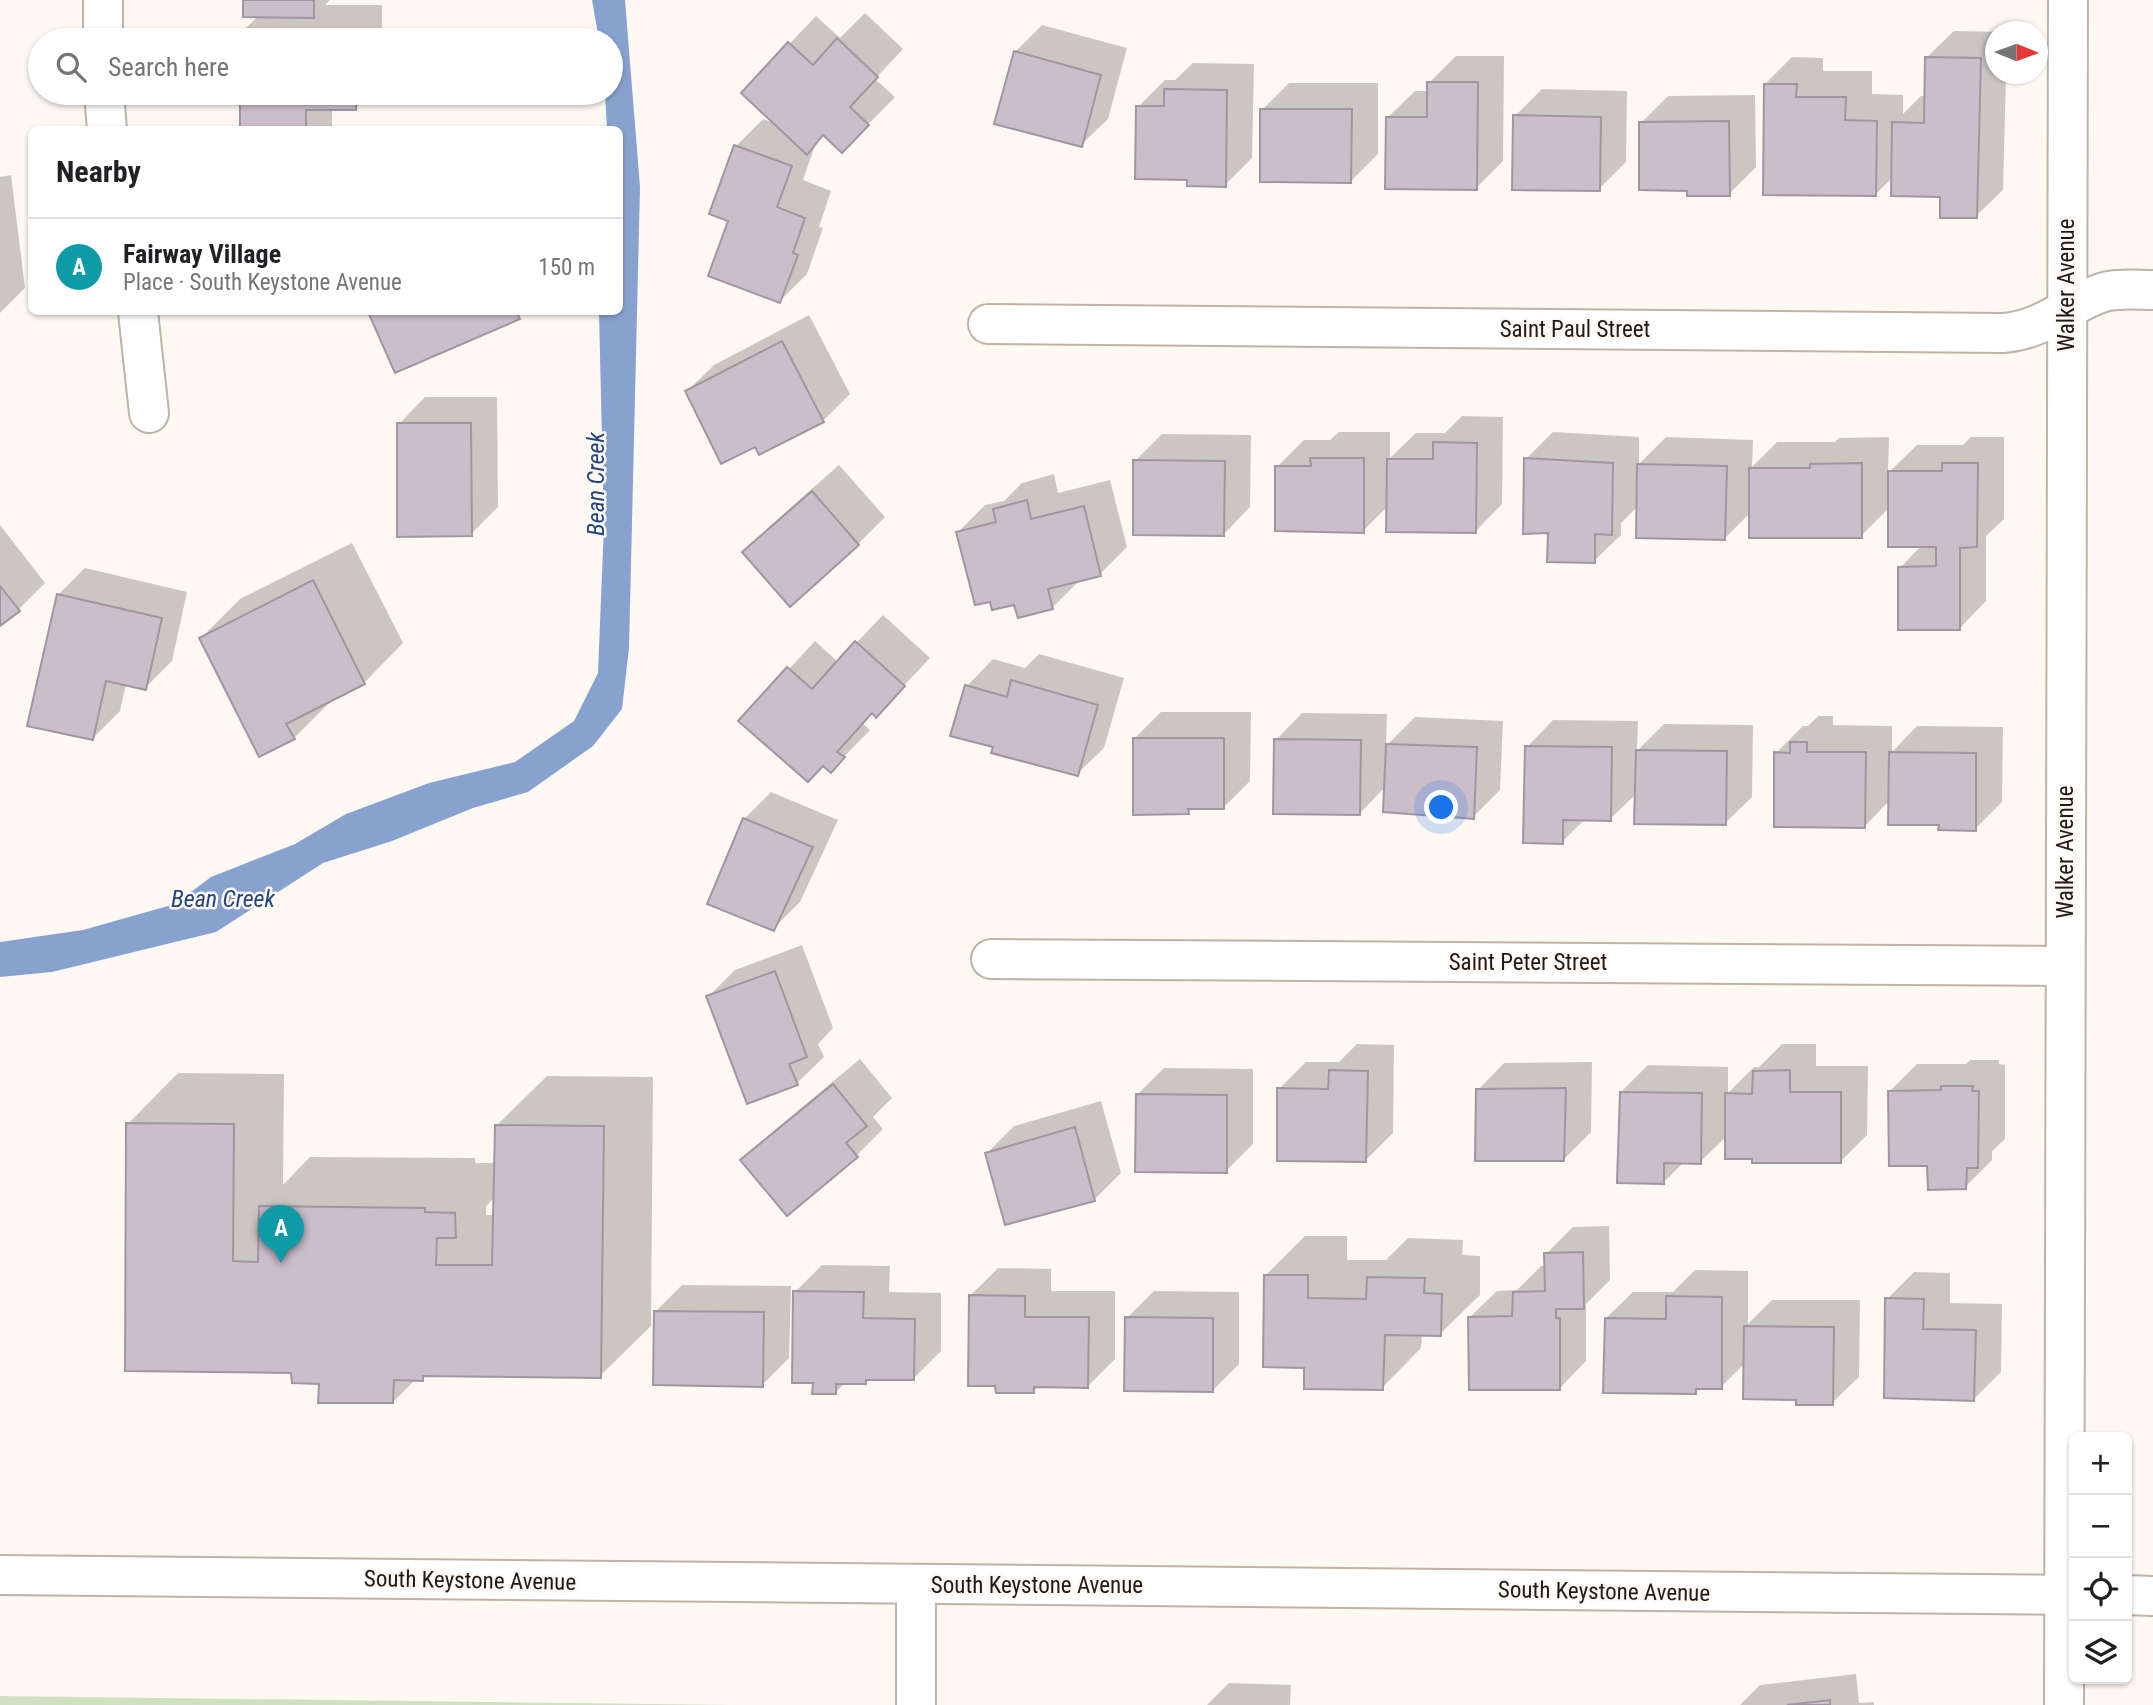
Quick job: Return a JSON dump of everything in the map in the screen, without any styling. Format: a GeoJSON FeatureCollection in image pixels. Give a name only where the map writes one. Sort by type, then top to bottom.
{"type":"FeatureCollection","features":[{"type":"Feature","properties":{"kind":"street"},"geometry":{"type":"LineString","coordinates":[[103,0],[103,28]]}},
{"type":"Feature","properties":{"kind":"street","name":"Walker Avenue"},"geometry":{"type":"LineString","coordinates":[[2064,1705],[2069,1595],[2064,966],[2068,0]]}},
{"type":"Feature","properties":{"kind":"street"},"geometry":{"type":"LineString","coordinates":[[105,105],[107,126]]}},
{"type":"Feature","properties":{"kind":"street","name":"Saint Paul Street"},"geometry":{"type":"LineString","coordinates":[[988,324],[2003,333],[2036,327],[2107,291],[2153,290]]}},
{"type":"Feature","properties":{"kind":"street"},"geometry":{"type":"LineString","coordinates":[[138,315],[149,414]]}},
{"type":"Feature","properties":{"kind":"street","name":"Saint Peter Street"},"geometry":{"type":"LineString","coordinates":[[991,959],[2064,966]]}},
{"type":"Feature","properties":{"kind":"street","name":"South Keystone Avenue"},"geometry":{"type":"LineString","coordinates":[[0,1575],[2069,1595]]}},
{"type":"Feature","properties":{"kind":"street"},"geometry":{"type":"LineString","coordinates":[[916,1584],[916,1705]]}},
{"type":"Feature","properties":{"kind":"street"},"geometry":{"type":"LineString","coordinates":[[2132,1595],[2153,1596]]}},
{"type":"Feature","properties":{"kind":"green space"},"geometry":{"type":"Polygon","coordinates":[[[0,1696],[733,1705],[0,1705],[0,1696]]]}},
{"type":"Feature","properties":{"kind":"water","name":"Bean Creek"},"geometry":{"type":"Polygon","coordinates":[[[592,0],[625,0],[640,187],[629,648],[622,709],[593,746],[528,792],[473,808],[392,841],[323,863],[216,932],[52,972],[0,977],[0,942],[83,930],[175,904],[211,877],[295,844],[346,814],[429,783],[515,762],[574,721],[598,673],[604,524],[599,315],[623,315],[623,126],[607,126],[606,105],[623,105],[623,28],[597,28],[592,0]]]}},
{"type":"Feature","properties":{"kind":"building"},"geometry":{"type":"Polygon","coordinates":[[[243,0],[314,0],[314,18],[243,17],[243,0]]]}},
{"type":"Feature","properties":{"kind":"building"},"geometry":{"type":"Polygon","coordinates":[[[837,38],[878,77],[850,107],[869,125],[842,153],[823,135],[807,155],[741,93],[788,42],[813,65],[837,38]]]}},
{"type":"Feature","properties":{"kind":"building"},"geometry":{"type":"Polygon","coordinates":[[[1014,51],[1101,75],[1082,147],[994,124],[1014,51]]]}},
{"type":"Feature","properties":{"kind":"building"},"geometry":{"type":"Polygon","coordinates":[[[1925,57],[1981,58],[1977,218],[1940,218],[1940,197],[1891,196],[1892,122],[1924,123],[1925,57]]]}},
{"type":"Feature","properties":{"kind":"building"},"geometry":{"type":"Polygon","coordinates":[[[1427,82],[1478,82],[1477,190],[1385,189],[1386,117],[1427,117],[1427,82]]]}},
{"type":"Feature","properties":{"kind":"building"},"geometry":{"type":"Polygon","coordinates":[[[1764,84],[1797,84],[1796,97],[1846,97],[1845,120],[1877,121],[1876,196],[1763,195],[1764,84]]]}},
{"type":"Feature","properties":{"kind":"building"},"geometry":{"type":"Polygon","coordinates":[[[1164,89],[1227,90],[1226,187],[1187,186],[1187,180],[1135,179],[1136,106],[1164,106],[1164,89]]]}},
{"type":"Feature","properties":{"kind":"building"},"geometry":{"type":"Polygon","coordinates":[[[240,105],[356,105],[356,110],[306,110],[306,126],[240,126],[240,105]]]}},
{"type":"Feature","properties":{"kind":"building"},"geometry":{"type":"Polygon","coordinates":[[[1260,109],[1352,109],[1351,183],[1260,182],[1260,109]]]}},
{"type":"Feature","properties":{"kind":"building"},"geometry":{"type":"Polygon","coordinates":[[[1513,115],[1601,117],[1600,191],[1512,190],[1513,115]]]}},
{"type":"Feature","properties":{"kind":"building"},"geometry":{"type":"Polygon","coordinates":[[[1729,121],[1730,196],[1687,196],[1687,191],[1639,190],[1639,122],[1729,121]]]}},
{"type":"Feature","properties":{"kind":"building"},"geometry":{"type":"Polygon","coordinates":[[[734,145],[792,166],[777,207],[805,218],[793,253],[798,255],[780,303],[708,276],[728,221],[709,214],[734,145]]]}},
{"type":"Feature","properties":{"kind":"building"},"geometry":{"type":"Polygon","coordinates":[[[369,315],[518,315],[520,319],[395,373],[369,315]]]}},
{"type":"Feature","properties":{"kind":"building"},"geometry":{"type":"Polygon","coordinates":[[[782,341],[824,422],[759,455],[755,447],[721,464],[685,391],[782,341]]]}},
{"type":"Feature","properties":{"kind":"building"},"geometry":{"type":"Polygon","coordinates":[[[397,423],[471,423],[472,536],[397,537],[397,423]]]}},
{"type":"Feature","properties":{"kind":"building"},"geometry":{"type":"Polygon","coordinates":[[[1433,442],[1477,443],[1476,533],[1386,532],[1387,459],[1433,459],[1433,442]]]}},
{"type":"Feature","properties":{"kind":"building"},"geometry":{"type":"Polygon","coordinates":[[[1310,458],[1364,458],[1364,533],[1275,531],[1275,466],[1311,466],[1310,458]]]}},
{"type":"Feature","properties":{"kind":"building"},"geometry":{"type":"Polygon","coordinates":[[[1524,458],[1613,463],[1612,535],[1595,534],[1595,563],[1547,562],[1548,533],[1523,534],[1524,458]]]}},
{"type":"Feature","properties":{"kind":"building"},"geometry":{"type":"Polygon","coordinates":[[[1133,460],[1225,461],[1224,536],[1133,535],[1133,460]]]}},
{"type":"Feature","properties":{"kind":"building"},"geometry":{"type":"Polygon","coordinates":[[[1862,463],[1862,538],[1749,538],[1749,468],[1810,468],[1810,464],[1862,463]]]}},
{"type":"Feature","properties":{"kind":"building"},"geometry":{"type":"Polygon","coordinates":[[[1942,463],[1978,463],[1977,547],[1960,548],[1960,630],[1898,630],[1898,567],[1936,566],[1936,547],[1888,547],[1888,471],[1942,471],[1942,463]]]}},
{"type":"Feature","properties":{"kind":"building"},"geometry":{"type":"Polygon","coordinates":[[[1637,464],[1727,466],[1725,540],[1636,538],[1637,464]]]}},
{"type":"Feature","properties":{"kind":"building"},"geometry":{"type":"Polygon","coordinates":[[[812,491],[859,545],[790,607],[742,552],[812,491]]]}},
{"type":"Feature","properties":{"kind":"building"},"geometry":{"type":"Polygon","coordinates":[[[1027,500],[1031,519],[1084,506],[1101,576],[1048,589],[1053,609],[1018,618],[1014,605],[992,610],[990,602],[975,605],[956,532],[996,522],[993,509],[1027,500]]]}},
{"type":"Feature","properties":{"kind":"building"},"geometry":{"type":"Polygon","coordinates":[[[313,580],[365,684],[286,724],[295,739],[259,757],[199,638],[313,580]]]}},
{"type":"Feature","properties":{"kind":"building"},"geometry":{"type":"Polygon","coordinates":[[[0,586],[20,611],[0,626],[0,586]]]}},
{"type":"Feature","properties":{"kind":"building"},"geometry":{"type":"Polygon","coordinates":[[[57,594],[162,618],[146,690],[106,681],[93,740],[27,726],[57,594]]]}},
{"type":"Feature","properties":{"kind":"building"},"geometry":{"type":"Polygon","coordinates":[[[855,641],[905,686],[876,718],[872,713],[837,752],[845,757],[831,773],[823,766],[808,782],[738,721],[787,667],[812,689],[855,641]]]}},
{"type":"Feature","properties":{"kind":"building"},"geometry":{"type":"Polygon","coordinates":[[[1011,680],[1098,705],[1078,776],[991,753],[993,747],[950,736],[965,685],[1007,697],[1011,680]]]}},
{"type":"Feature","properties":{"kind":"building"},"geometry":{"type":"Polygon","coordinates":[[[1133,738],[1224,738],[1224,809],[1188,809],[1189,814],[1133,815],[1133,738]]]}},
{"type":"Feature","properties":{"kind":"building"},"geometry":{"type":"Polygon","coordinates":[[[1274,739],[1361,740],[1360,815],[1273,814],[1274,739]]]}},
{"type":"Feature","properties":{"kind":"building"},"geometry":{"type":"Polygon","coordinates":[[[1790,742],[1807,742],[1807,752],[1866,752],[1865,828],[1774,827],[1774,752],[1790,753],[1790,742]]]}},
{"type":"Feature","properties":{"kind":"building"},"geometry":{"type":"Polygon","coordinates":[[[1386,744],[1477,747],[1474,819],[1383,812],[1386,744]]]}},
{"type":"Feature","properties":{"kind":"building"},"geometry":{"type":"Polygon","coordinates":[[[1525,746],[1612,747],[1611,821],[1563,820],[1563,844],[1523,843],[1525,746]]]}},
{"type":"Feature","properties":{"kind":"building"},"geometry":{"type":"Polygon","coordinates":[[[1636,750],[1727,751],[1726,825],[1634,824],[1636,750]]]}},
{"type":"Feature","properties":{"kind":"building"},"geometry":{"type":"Polygon","coordinates":[[[1889,752],[1976,753],[1976,831],[1938,830],[1939,825],[1888,825],[1889,752]]]}},
{"type":"Feature","properties":{"kind":"building"},"geometry":{"type":"Polygon","coordinates":[[[743,818],[813,847],[774,931],[707,904],[743,818]]]}},
{"type":"Feature","properties":{"kind":"building"},"geometry":{"type":"Polygon","coordinates":[[[775,971],[807,1057],[789,1064],[798,1085],[747,1104],[706,996],[775,971]]]}},
{"type":"Feature","properties":{"kind":"building"},"geometry":{"type":"Polygon","coordinates":[[[1329,1070],[1368,1071],[1366,1162],[1277,1161],[1277,1088],[1328,1089],[1329,1070]]]}},
{"type":"Feature","properties":{"kind":"building"},"geometry":{"type":"Polygon","coordinates":[[[1790,1070],[1790,1092],[1841,1092],[1841,1163],[1752,1163],[1752,1159],[1725,1159],[1725,1093],[1752,1094],[1753,1071],[1790,1070]]]}},
{"type":"Feature","properties":{"kind":"building"},"geometry":{"type":"Polygon","coordinates":[[[833,1084],[867,1126],[846,1143],[858,1157],[787,1216],[740,1160],[833,1084]]]}},
{"type":"Feature","properties":{"kind":"building"},"geometry":{"type":"Polygon","coordinates":[[[1941,1086],[1973,1086],[1972,1091],[1979,1091],[1978,1168],[1967,1168],[1966,1189],[1928,1190],[1927,1166],[1889,1166],[1888,1091],[1941,1090],[1941,1086]]]}},
{"type":"Feature","properties":{"kind":"building"},"geometry":{"type":"Polygon","coordinates":[[[1566,1088],[1564,1161],[1475,1161],[1476,1089],[1566,1088]]]}},
{"type":"Feature","properties":{"kind":"building"},"geometry":{"type":"Polygon","coordinates":[[[1620,1092],[1702,1093],[1701,1164],[1664,1163],[1664,1184],[1617,1183],[1620,1092]]]}},
{"type":"Feature","properties":{"kind":"building"},"geometry":{"type":"Polygon","coordinates":[[[1136,1094],[1227,1095],[1227,1173],[1135,1172],[1136,1094]]]}},
{"type":"Feature","properties":{"kind":"building"},"geometry":{"type":"Polygon","coordinates":[[[126,1123],[234,1124],[233,1261],[258,1262],[259,1206],[425,1208],[425,1212],[455,1213],[456,1238],[437,1238],[436,1265],[492,1265],[495,1125],[604,1126],[601,1378],[423,1376],[423,1381],[394,1380],[393,1403],[318,1403],[319,1384],[292,1383],[291,1373],[125,1371],[126,1123]]]}},
{"type":"Feature","properties":{"kind":"building"},"geometry":{"type":"Polygon","coordinates":[[[1075,1127],[1095,1201],[1005,1225],[985,1153],[1075,1127]]]}},
{"type":"Feature","properties":{"kind":"building"},"geometry":{"type":"Polygon","coordinates":[[[1583,1252],[1584,1309],[1556,1309],[1556,1318],[1560,1318],[1560,1390],[1469,1390],[1468,1317],[1512,1316],[1513,1292],[1545,1291],[1544,1253],[1583,1252]]]}},
{"type":"Feature","properties":{"kind":"building"},"geometry":{"type":"Polygon","coordinates":[[[1264,1275],[1308,1275],[1308,1298],[1366,1299],[1367,1277],[1425,1278],[1424,1293],[1442,1294],[1441,1336],[1385,1335],[1383,1390],[1304,1389],[1304,1368],[1263,1367],[1264,1275]]]}},
{"type":"Feature","properties":{"kind":"building"},"geometry":{"type":"Polygon","coordinates":[[[793,1291],[864,1292],[863,1318],[915,1319],[914,1380],[866,1380],[866,1384],[836,1384],[836,1394],[812,1394],[813,1383],[792,1383],[793,1291]]]}},
{"type":"Feature","properties":{"kind":"building"},"geometry":{"type":"Polygon","coordinates":[[[969,1295],[1025,1296],[1025,1317],[1089,1317],[1088,1388],[1034,1387],[1034,1393],[996,1393],[995,1386],[968,1386],[969,1295]]]}},
{"type":"Feature","properties":{"kind":"building"},"geometry":{"type":"Polygon","coordinates":[[[1666,1296],[1722,1297],[1722,1389],[1696,1389],[1696,1394],[1603,1393],[1605,1318],[1666,1319],[1666,1296]]]}},
{"type":"Feature","properties":{"kind":"building"},"geometry":{"type":"Polygon","coordinates":[[[1885,1298],[1924,1299],[1923,1329],[1976,1330],[1974,1401],[1884,1398],[1885,1298]]]}},
{"type":"Feature","properties":{"kind":"building"},"geometry":{"type":"Polygon","coordinates":[[[654,1311],[764,1312],[763,1387],[653,1385],[654,1311]]]}},
{"type":"Feature","properties":{"kind":"building"},"geometry":{"type":"Polygon","coordinates":[[[1125,1317],[1213,1318],[1213,1392],[1124,1391],[1125,1317]]]}},
{"type":"Feature","properties":{"kind":"building"},"geometry":{"type":"Polygon","coordinates":[[[1744,1326],[1834,1327],[1833,1405],[1796,1405],[1796,1400],[1743,1399],[1744,1326]]]}},
{"type":"Feature","properties":{"kind":"building"},"geometry":{"type":"Polygon","coordinates":[[[1830,1700],[1830,1705],[1787,1705],[1830,1700]]]}},
{"type":"Feature","properties":{"kind":"place","name":"Fairway Village"},"geometry":{"type":"Point","coordinates":[281,1263]}}]}
